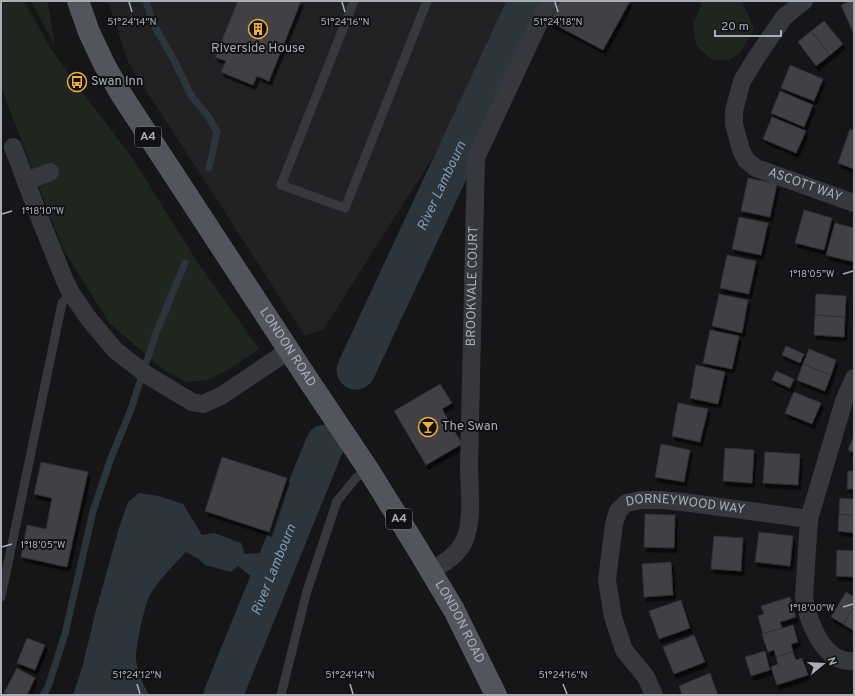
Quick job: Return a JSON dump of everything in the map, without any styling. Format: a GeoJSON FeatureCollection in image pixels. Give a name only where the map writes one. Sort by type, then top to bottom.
{"type":"FeatureCollection","features":[{"type":"Feature","properties":{"kind":"main road","name":"LONDON ROAD"},"geometry":{"type":"LineString","coordinates":[[78,1],[89,32],[104,64],[121,94],[288,351],[368,469],[431,571],[467,635],[496,695]]}},
{"type":"Feature","properties":{"kind":"street","name":"BROOKVALE COURT"},"geometry":{"type":"LineString","coordinates":[[431,571],[450,559],[460,548],[467,535],[470,515],[469,466],[476,158],[548,1]]}},
{"type":"Feature","properties":{"kind":"street","name":"ASCOTT WAY"},"geometry":{"type":"LineString","coordinates":[[804,1],[784,17],[742,81],[734,111],[734,124],[741,150],[746,160],[756,168],[854,203]]}},
{"type":"Feature","properties":{"kind":"street"},"geometry":{"type":"LineString","coordinates":[[13,147],[56,259],[71,293],[89,319],[116,350],[148,375],[192,402],[203,404],[221,396],[288,351]]}},
{"type":"Feature","properties":{"kind":"street"},"geometry":{"type":"LineString","coordinates":[[26,181],[50,172]]}},
{"type":"Feature","properties":{"kind":"street"},"geometry":{"type":"LineString","coordinates":[[854,378],[849,403],[809,519],[804,597],[806,609],[818,638],[828,650],[838,658],[854,661]]}},
{"type":"Feature","properties":{"kind":"street","name":"DORNEYWOOD WAY"},"geometry":{"type":"LineString","coordinates":[[654,695],[646,677],[624,650],[613,617],[607,580],[614,524],[618,511],[626,503],[641,500],[661,500],[809,519]]}},
{"type":"Feature","properties":{"kind":"lane"},"geometry":{"type":"LineString","coordinates":[[354,1],[281,185],[345,208],[427,1]]}},
{"type":"Feature","properties":{"kind":"lane"},"geometry":{"type":"LineString","coordinates":[[1,597],[62,303],[71,293]]}},
{"type":"Feature","properties":{"kind":"lane"},"geometry":{"type":"LineString","coordinates":[[280,695],[307,591],[337,501],[356,478],[368,469]]}},
{"type":"Feature","properties":{"kind":"shaded area"},"geometry":{"type":"Polygon","coordinates":[[[1,1],[24,1],[51,49],[131,156],[198,263],[259,349],[228,370],[208,380],[186,382],[164,370],[109,323],[62,247],[1,87],[1,1]]]}},
{"type":"Feature","properties":{"kind":"shaded area"},"geometry":{"type":"Polygon","coordinates":[[[31,1],[47,1],[54,44],[31,1]]]}},
{"type":"Feature","properties":{"kind":"shaded area"},"geometry":{"type":"Polygon","coordinates":[[[108,1],[514,1],[433,157],[323,330],[305,336],[129,64],[108,1]]]}},
{"type":"Feature","properties":{"kind":"shaded area"},"geometry":{"type":"Polygon","coordinates":[[[700,1],[742,1],[754,29],[740,53],[729,60],[712,60],[696,45],[693,25],[701,5],[700,1]]]}},
{"type":"Feature","properties":{"kind":"shaded area"},"geometry":{"type":"Polygon","coordinates":[[[139,493],[159,496],[183,504],[202,535],[214,533],[241,543],[245,554],[262,553],[252,577],[238,566],[231,572],[205,565],[199,559],[186,552],[157,585],[149,597],[145,610],[138,638],[136,660],[141,678],[149,695],[73,695],[82,668],[95,614],[119,528],[128,502],[139,493]]]}},
{"type":"Feature","properties":{"kind":"building","name":"Riverside House"},"geometry":{"type":"Polygon","coordinates":[[[238,1],[301,1],[269,81],[257,76],[253,85],[221,72],[226,61],[215,57],[238,1]]]}},
{"type":"Feature","properties":{"kind":"building"},"geometry":{"type":"Polygon","coordinates":[[[560,1],[630,1],[603,50],[550,22],[560,1]]]}},
{"type":"Feature","properties":{"kind":"building"},"geometry":{"type":"Polygon","coordinates":[[[854,1],[853,32],[841,5],[854,1]]]}},
{"type":"Feature","properties":{"kind":"building"},"geometry":{"type":"Polygon","coordinates":[[[824,21],[843,44],[830,55],[811,31],[824,21]]]}},
{"type":"Feature","properties":{"kind":"building"},"geometry":{"type":"Polygon","coordinates":[[[811,31],[830,55],[816,66],[798,42],[811,31]]]}},
{"type":"Feature","properties":{"kind":"building"},"geometry":{"type":"Polygon","coordinates":[[[790,65],[823,79],[814,101],[781,88],[790,65]]]}},
{"type":"Feature","properties":{"kind":"building"},"geometry":{"type":"Polygon","coordinates":[[[780,91],[813,105],[804,127],[771,113],[780,91]]]}},
{"type":"Feature","properties":{"kind":"building"},"geometry":{"type":"Polygon","coordinates":[[[772,117],[806,131],[796,153],[763,139],[772,117]]]}},
{"type":"Feature","properties":{"kind":"building"},"geometry":{"type":"Polygon","coordinates":[[[850,129],[854,130],[854,169],[838,163],[850,129]]]}},
{"type":"Feature","properties":{"kind":"building"},"geometry":{"type":"Polygon","coordinates":[[[748,178],[777,184],[770,217],[741,211],[748,178]]]}},
{"type":"Feature","properties":{"kind":"building"},"geometry":{"type":"Polygon","coordinates":[[[804,210],[832,218],[824,250],[795,243],[804,210]]]}},
{"type":"Feature","properties":{"kind":"building"},"geometry":{"type":"Polygon","coordinates":[[[739,217],[768,223],[761,255],[732,249],[739,217]]]}},
{"type":"Feature","properties":{"kind":"building"},"geometry":{"type":"Polygon","coordinates":[[[835,223],[854,228],[854,262],[826,255],[835,223]]]}},
{"type":"Feature","properties":{"kind":"building"},"geometry":{"type":"Polygon","coordinates":[[[727,255],[756,261],[749,294],[720,288],[727,255]]]}},
{"type":"Feature","properties":{"kind":"building"},"geometry":{"type":"Polygon","coordinates":[[[719,294],[748,300],[742,333],[712,326],[719,294]]]}},
{"type":"Feature","properties":{"kind":"building"},"geometry":{"type":"Polygon","coordinates":[[[816,294],[846,296],[845,317],[815,315],[816,294]]]}},
{"type":"Feature","properties":{"kind":"building"},"geometry":{"type":"Polygon","coordinates":[[[815,315],[845,317],[844,337],[814,335],[815,315]]]}},
{"type":"Feature","properties":{"kind":"building"},"geometry":{"type":"Polygon","coordinates":[[[710,330],[739,336],[732,369],[703,363],[710,330]]]}},
{"type":"Feature","properties":{"kind":"building"},"geometry":{"type":"Polygon","coordinates":[[[786,346],[804,354],[800,363],[782,355],[786,346]]]}},
{"type":"Feature","properties":{"kind":"building"},"geometry":{"type":"Polygon","coordinates":[[[809,349],[836,360],[831,375],[803,364],[809,349]]]}},
{"type":"Feature","properties":{"kind":"building"},"geometry":{"type":"Polygon","coordinates":[[[803,364],[831,375],[825,391],[797,380],[803,364]]]}},
{"type":"Feature","properties":{"kind":"building"},"geometry":{"type":"Polygon","coordinates":[[[696,365],[725,372],[718,404],[690,398],[696,365]]]}},
{"type":"Feature","properties":{"kind":"building"},"geometry":{"type":"Polygon","coordinates":[[[776,371],[794,379],[790,388],[772,380],[776,371]]]}},
{"type":"Feature","properties":{"kind":"building","name":"The Swan"},"geometry":{"type":"Polygon","coordinates":[[[440,384],[452,403],[442,409],[462,444],[426,465],[394,411],[440,384]]]}},
{"type":"Feature","properties":{"kind":"building"},"geometry":{"type":"Polygon","coordinates":[[[794,392],[821,403],[812,424],[785,413],[794,392]]]}},
{"type":"Feature","properties":{"kind":"building"},"geometry":{"type":"Polygon","coordinates":[[[678,403],[708,409],[700,442],[672,436],[678,403]]]}},
{"type":"Feature","properties":{"kind":"building"},"geometry":{"type":"Polygon","coordinates":[[[854,435],[854,453],[848,450],[854,435]]]}},
{"type":"Feature","properties":{"kind":"building"},"geometry":{"type":"Polygon","coordinates":[[[661,444],[690,450],[684,482],[655,477],[661,444]]]}},
{"type":"Feature","properties":{"kind":"building"},"geometry":{"type":"Polygon","coordinates":[[[725,448],[754,450],[752,483],[723,481],[725,448]]]}},
{"type":"Feature","properties":{"kind":"building"},"geometry":{"type":"Polygon","coordinates":[[[765,452],[800,454],[798,485],[763,483],[765,452]]]}},
{"type":"Feature","properties":{"kind":"building"},"geometry":{"type":"Polygon","coordinates":[[[222,457],[287,478],[269,532],[205,511],[222,457]]]}},
{"type":"Feature","properties":{"kind":"building"},"geometry":{"type":"Polygon","coordinates":[[[41,462],[88,472],[67,567],[21,557],[27,525],[46,529],[52,498],[34,494],[41,462]]]}},
{"type":"Feature","properties":{"kind":"building"},"geometry":{"type":"Polygon","coordinates":[[[848,471],[854,471],[854,489],[847,489],[848,471]]]}},
{"type":"Feature","properties":{"kind":"building"},"geometry":{"type":"Polygon","coordinates":[[[840,498],[854,499],[854,516],[839,514],[840,498]]]}},
{"type":"Feature","properties":{"kind":"building"},"geometry":{"type":"Polygon","coordinates":[[[645,514],[675,515],[674,548],[644,547],[645,514]]]}},
{"type":"Feature","properties":{"kind":"building"},"geometry":{"type":"Polygon","coordinates":[[[839,514],[854,516],[854,533],[838,531],[839,514]]]}},
{"type":"Feature","properties":{"kind":"building"},"geometry":{"type":"Polygon","coordinates":[[[759,532],[793,536],[790,566],[755,562],[759,532]]]}},
{"type":"Feature","properties":{"kind":"building"},"geometry":{"type":"Polygon","coordinates":[[[714,536],[743,538],[741,571],[711,569],[714,536]]]}},
{"type":"Feature","properties":{"kind":"building"},"geometry":{"type":"Polygon","coordinates":[[[837,550],[854,551],[854,577],[836,576],[837,550]]]}},
{"type":"Feature","properties":{"kind":"building"},"geometry":{"type":"Polygon","coordinates":[[[671,562],[673,595],[644,597],[642,564],[671,562]]]}},
{"type":"Feature","properties":{"kind":"building"},"geometry":{"type":"Polygon","coordinates":[[[846,592],[854,597],[854,606],[843,624],[831,617],[846,592]]]}},
{"type":"Feature","properties":{"kind":"building"},"geometry":{"type":"Polygon","coordinates":[[[790,597],[796,617],[780,622],[782,628],[763,634],[758,616],[764,614],[761,606],[790,597]]]}},
{"type":"Feature","properties":{"kind":"building"},"geometry":{"type":"Polygon","coordinates":[[[681,600],[690,628],[659,639],[649,611],[681,600]]]}},
{"type":"Feature","properties":{"kind":"building"},"geometry":{"type":"Polygon","coordinates":[[[854,606],[854,631],[843,624],[854,606]]]}},
{"type":"Feature","properties":{"kind":"building"},"geometry":{"type":"Polygon","coordinates":[[[793,625],[798,642],[791,644],[793,652],[776,657],[774,650],[768,652],[762,634],[793,625]]]}},
{"type":"Feature","properties":{"kind":"building"},"geometry":{"type":"Polygon","coordinates":[[[694,635],[705,662],[674,674],[663,647],[694,635]]]}},
{"type":"Feature","properties":{"kind":"building"},"geometry":{"type":"Polygon","coordinates":[[[27,638],[45,645],[35,670],[17,663],[27,638]]]}},
{"type":"Feature","properties":{"kind":"building"},"geometry":{"type":"Polygon","coordinates":[[[765,651],[770,670],[751,676],[745,657],[765,651]]]}},
{"type":"Feature","properties":{"kind":"building"},"geometry":{"type":"Polygon","coordinates":[[[793,652],[796,660],[802,658],[808,675],[777,685],[771,667],[778,664],[776,657],[793,652]]]}},
{"type":"Feature","properties":{"kind":"building"},"geometry":{"type":"Polygon","coordinates":[[[17,668],[35,678],[27,695],[9,695],[4,693],[17,668]]]}},
{"type":"Feature","properties":{"kind":"building"},"geometry":{"type":"Polygon","coordinates":[[[710,673],[718,695],[682,695],[679,686],[710,673]]]}},
{"type":"Feature","properties":{"kind":"waterway"},"geometry":{"type":"LineString","coordinates":[[146,1],[153,23],[174,60],[192,97],[208,116],[217,132],[209,168]]}},
{"type":"Feature","properties":{"kind":"waterway","name":"River Lambourn"},"geometry":{"type":"LineString","coordinates":[[356,370],[528,1]]}},
{"type":"Feature","properties":{"kind":"waterway"},"geometry":{"type":"LineString","coordinates":[[43,695],[48,687],[65,634],[93,511],[111,458],[130,412],[156,333],[185,263]]}},
{"type":"Feature","properties":{"kind":"waterway","name":"River Lambourn"},"geometry":{"type":"LineString","coordinates":[[223,695],[325,444]]}},
{"type":"Feature","properties":{"kind":"place","name":"Riverside House"},"geometry":{"type":"Point","coordinates":[258,29]}},
{"type":"Feature","properties":{"kind":"place","name":"Swan Inn"},"geometry":{"type":"Point","coordinates":[77,82]}},
{"type":"Feature","properties":{"kind":"place","name":"The Swan"},"geometry":{"type":"Point","coordinates":[428,427]}}]}
